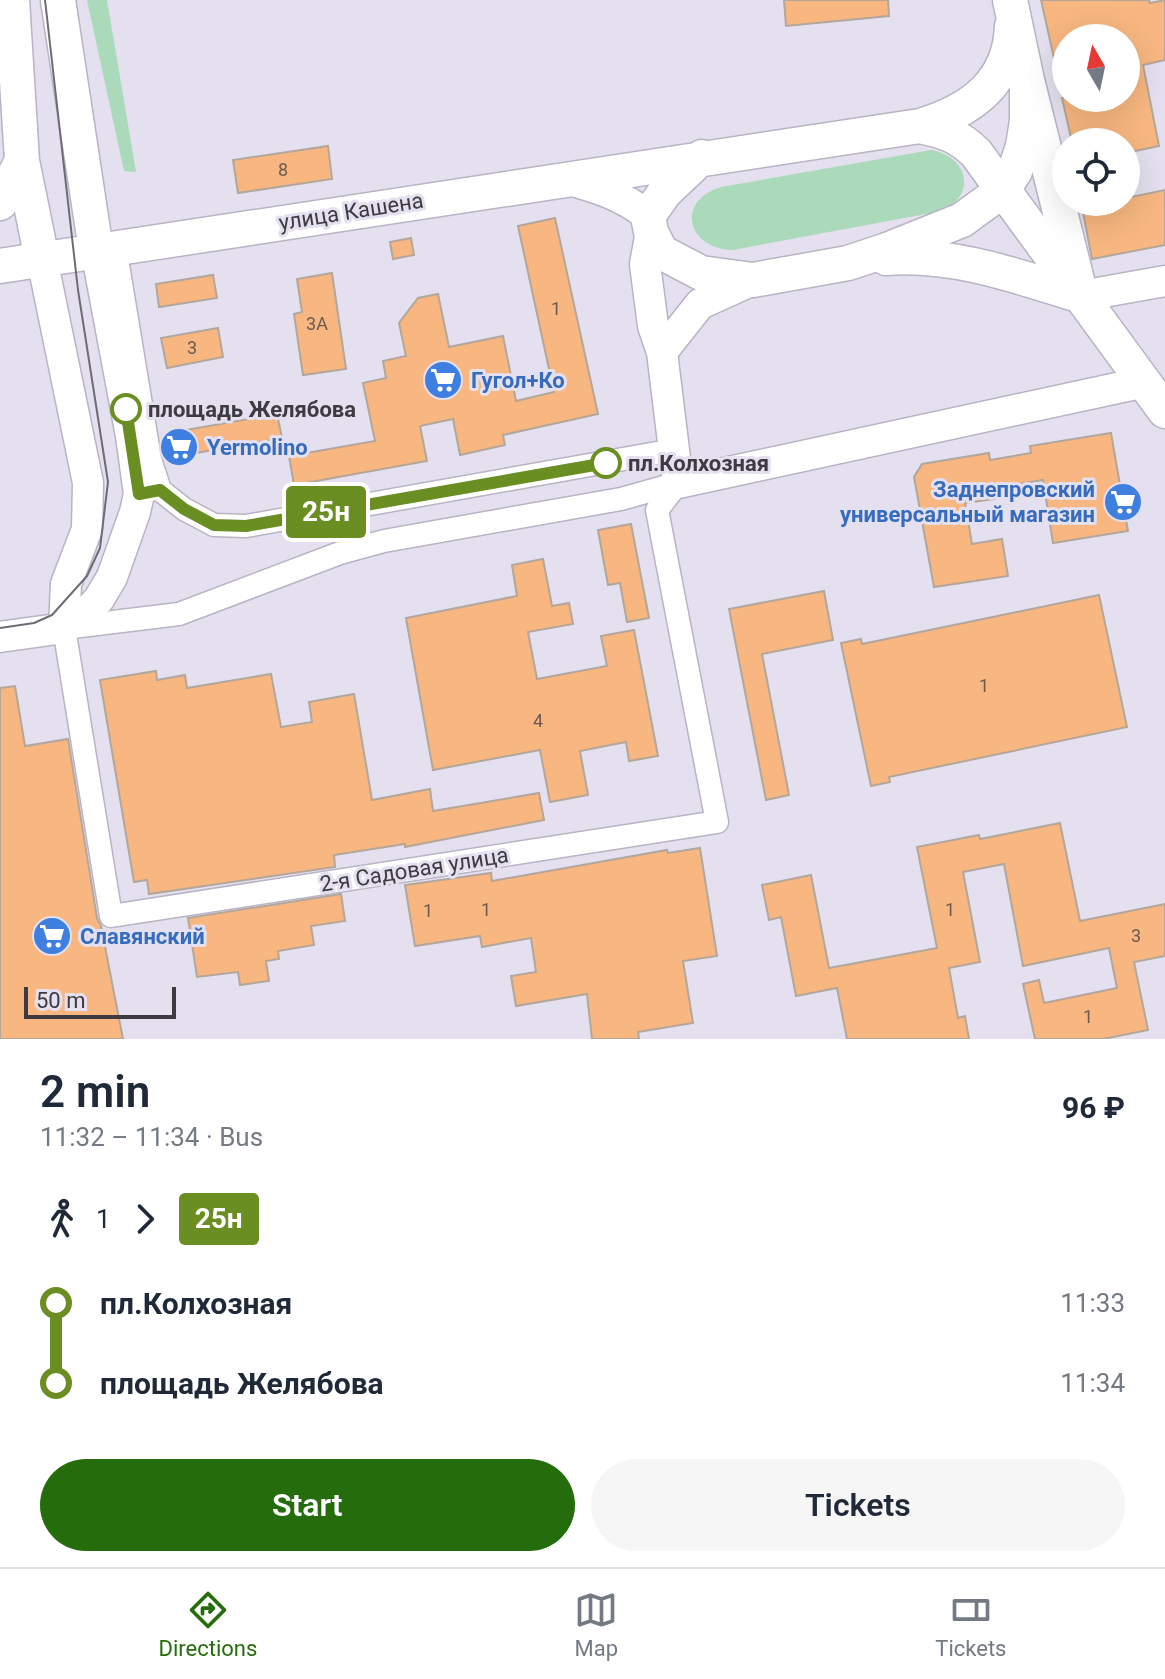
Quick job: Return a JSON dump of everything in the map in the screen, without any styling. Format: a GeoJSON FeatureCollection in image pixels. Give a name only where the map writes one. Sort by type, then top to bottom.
{"type":"FeatureCollection","features":[{"type":"Feature","properties":{"kind":"main road"},"geometry":{"type":"LineString","coordinates":[[12,0],[22,161],[88,483],[87,529],[66,584],[64,628]]}},
{"type":"Feature","properties":{"kind":"main road"},"geometry":{"type":"LineString","coordinates":[[0,637],[64,628],[85,614],[99,599],[112,577],[149,492],[131,436],[105,249],[58,0]]}},
{"type":"Feature","properties":{"kind":"main road"},"geometry":{"type":"LineString","coordinates":[[1011,7],[1081,296]]}},
{"type":"Feature","properties":{"kind":"main road"},"geometry":{"type":"LineString","coordinates":[[920,126],[961,112],[988,89],[1008,57],[1011,7]]}},
{"type":"Feature","properties":{"kind":"main road"},"geometry":{"type":"LineString","coordinates":[[848,263],[937,232],[974,212],[1003,190],[1015,171],[1023,146],[1027,121],[1027,80]]}},
{"type":"Feature","properties":{"kind":"main road"},"geometry":{"type":"LineString","coordinates":[[920,126],[962,139],[976,153],[1165,411]]}},
{"type":"Feature","properties":{"kind":"main road","name":"улица Кашена"},"geometry":{"type":"LineString","coordinates":[[0,266],[920,126]]}},
{"type":"Feature","properties":{"kind":"main road"},"geometry":{"type":"LineString","coordinates":[[702,157],[665,192],[649,224],[645,264],[653,326],[662,352],[678,483],[1145,382]]}},
{"type":"Feature","properties":{"kind":"main road"},"geometry":{"type":"LineString","coordinates":[[0,203],[22,161]]}},
{"type":"Feature","properties":{"kind":"main road"},"geometry":{"type":"LineString","coordinates":[[564,179],[634,204],[649,224],[661,252],[701,273],[753,280]]}},
{"type":"Feature","properties":{"kind":"main road"},"geometry":{"type":"LineString","coordinates":[[662,352],[700,304],[753,280],[848,263],[890,258],[949,260],[1003,271],[1081,296],[1165,281]]}},
{"type":"Feature","properties":{"kind":"street"},"geometry":{"type":"LineString","coordinates":[[105,249],[150,459],[149,492],[214,525],[246,526],[674,450]]}},
{"type":"Feature","properties":{"kind":"street"},"geometry":{"type":"LineString","coordinates":[[64,628],[179,614],[340,553],[384,541],[621,499],[678,483]]}},
{"type":"Feature","properties":{"kind":"street","name":"2-я Садовая улица"},"geometry":{"type":"LineString","coordinates":[[64,628],[111,916],[717,822],[657,510],[678,483]]}},
{"type":"Feature","properties":{"kind":"green space"},"geometry":{"type":"Polygon","coordinates":[[[87,0],[107,0],[136,172],[124,171],[87,0]]]}},
{"type":"Feature","properties":{"kind":"green space"},"geometry":{"type":"Polygon","coordinates":[[[931,150],[953,160],[964,176],[961,195],[942,211],[733,250],[717,248],[705,242],[692,223],[692,213],[697,203],[706,194],[721,187],[931,150]]]}},
{"type":"Feature","properties":{"kind":"building"},"geometry":{"type":"Polygon","coordinates":[[[784,0],[888,0],[889,16],[786,26],[784,0]]]}},
{"type":"Feature","properties":{"kind":"building"},"geometry":{"type":"Polygon","coordinates":[[[1041,0],[1149,0],[1150,3],[1165,0],[1165,60],[1143,65],[1159,146],[1140,150],[1140,128],[1069,128],[1065,112],[1140,112],[1140,24],[1052,24],[1052,50],[1041,0]]]}},
{"type":"Feature","properties":{"kind":"building"},"geometry":{"type":"Polygon","coordinates":[[[328,146],[332,179],[238,193],[233,160],[328,146]]]}},
{"type":"Feature","properties":{"kind":"building"},"geometry":{"type":"Polygon","coordinates":[[[1165,190],[1165,245],[1092,259],[1084,216],[1140,216],[1140,195],[1165,190]]]}},
{"type":"Feature","properties":{"kind":"building"},"geometry":{"type":"Polygon","coordinates":[[[555,218],[598,414],[503,435],[505,445],[460,455],[453,419],[420,426],[427,461],[294,485],[289,456],[375,441],[363,383],[386,378],[383,361],[406,356],[399,323],[418,298],[438,294],[449,347],[503,336],[516,401],[554,392],[518,226],[555,218]]]}},
{"type":"Feature","properties":{"kind":"building"},"geometry":{"type":"Polygon","coordinates":[[[411,238],[414,255],[393,259],[390,242],[411,238]]]}},
{"type":"Feature","properties":{"kind":"building"},"geometry":{"type":"Polygon","coordinates":[[[332,273],[346,369],[303,375],[294,314],[302,312],[297,279],[332,273]]]}},
{"type":"Feature","properties":{"kind":"building"},"geometry":{"type":"Polygon","coordinates":[[[213,275],[217,298],[159,307],[156,284],[213,275]]]}},
{"type":"Feature","properties":{"kind":"building"},"geometry":{"type":"Polygon","coordinates":[[[218,328],[223,357],[167,368],[161,338],[218,328]]]}},
{"type":"Feature","properties":{"kind":"building"},"geometry":{"type":"Polygon","coordinates":[[[277,414],[282,438],[179,456],[174,432],[277,414]]]}},
{"type":"Feature","properties":{"kind":"building"},"geometry":{"type":"Polygon","coordinates":[[[1111,433],[1128,531],[1053,543],[1043,480],[994,488],[995,499],[965,503],[972,544],[1002,539],[1008,576],[934,587],[914,477],[922,464],[989,453],[990,460],[1031,453],[1030,446],[1111,433]]]}},
{"type":"Feature","properties":{"kind":"building"},"geometry":{"type":"Polygon","coordinates":[[[631,524],[649,618],[627,622],[620,583],[608,585],[598,530],[631,524]]]}},
{"type":"Feature","properties":{"kind":"building"},"geometry":{"type":"Polygon","coordinates":[[[543,559],[552,606],[569,603],[573,624],[528,632],[537,679],[607,666],[601,636],[634,630],[658,756],[629,761],[626,742],[580,751],[588,795],[550,802],[540,750],[433,770],[406,618],[517,596],[512,565],[543,559]]]}},
{"type":"Feature","properties":{"kind":"building"},"geometry":{"type":"Polygon","coordinates":[[[824,591],[833,640],[762,654],[789,795],[766,800],[729,609],[824,591]]]}},
{"type":"Feature","properties":{"kind":"building"},"geometry":{"type":"Polygon","coordinates":[[[1099,595],[1127,727],[889,777],[890,782],[871,786],[841,643],[861,639],[862,644],[1099,595]]]}},
{"type":"Feature","properties":{"kind":"building"},"geometry":{"type":"Polygon","coordinates":[[[156,671],[157,680],[185,675],[187,688],[271,674],[281,727],[312,722],[309,702],[354,694],[372,800],[430,789],[433,811],[539,793],[544,820],[405,847],[405,844],[334,855],[335,867],[149,894],[147,880],[134,882],[100,680],[156,671]]]}},
{"type":"Feature","properties":{"kind":"building","name":"Славянский"},"geometry":{"type":"Polygon","coordinates":[[[15,686],[25,746],[68,739],[97,918],[123,1039],[0,1039],[0,688],[15,686]]]}},
{"type":"Feature","properties":{"kind":"building"},"geometry":{"type":"Polygon","coordinates":[[[1060,823],[1080,921],[1165,904],[1165,956],[1134,962],[1148,1030],[1103,1039],[1035,1039],[1023,984],[1039,980],[1044,1003],[1117,988],[1109,948],[1023,966],[1004,864],[963,872],[980,962],[949,968],[958,1018],[965,1016],[969,1039],[847,1039],[837,988],[796,996],[781,917],[769,920],[762,885],[811,875],[829,968],[937,948],[917,847],[979,835],[980,839],[1060,823]]]}},
{"type":"Feature","properties":{"kind":"building"},"geometry":{"type":"Polygon","coordinates":[[[700,848],[717,956],[683,961],[693,1023],[638,1032],[639,1039],[592,1039],[587,994],[516,1006],[511,976],[536,972],[531,938],[482,947],[480,936],[415,946],[405,885],[491,873],[492,881],[667,850],[668,853],[700,848]]]}},
{"type":"Feature","properties":{"kind":"building"},"geometry":{"type":"Polygon","coordinates":[[[341,894],[345,921],[311,926],[314,945],[278,951],[279,959],[266,961],[269,981],[240,985],[238,972],[197,977],[188,918],[341,894]]]}},
{"type":"Feature","properties":{"kind":"tram line"},"geometry":{"type":"LineString","coordinates":[[0,628],[34,623],[52,615],[87,576],[100,548],[108,482],[78,290],[45,0]]}},
{"type":"Feature","properties":{"kind":"bus line","name":"25н"},"geometry":{"type":"LineString","coordinates":[[126,409],[139,494],[160,490],[184,509],[214,525],[246,526],[606,463]]}},
{"type":"Feature","properties":{"kind":"place","name":"Гугол+Ко"},"geometry":{"type":"Point","coordinates":[443,380]}},
{"type":"Feature","properties":{"kind":"place","name":"площадь Желябова"},"geometry":{"type":"Point","coordinates":[126,409]}},
{"type":"Feature","properties":{"kind":"place","name":"Yermolino"},"geometry":{"type":"Point","coordinates":[179,447]}},
{"type":"Feature","properties":{"kind":"place","name":"пл.Колхозная"},"geometry":{"type":"Point","coordinates":[606,463]}},
{"type":"Feature","properties":{"kind":"place","name":"Заднепровский универсальный магазин"},"geometry":{"type":"Point","coordinates":[1123,502]}},
{"type":"Feature","properties":{"kind":"place","name":"Славянский"},"geometry":{"type":"Point","coordinates":[52,936]}}]}
